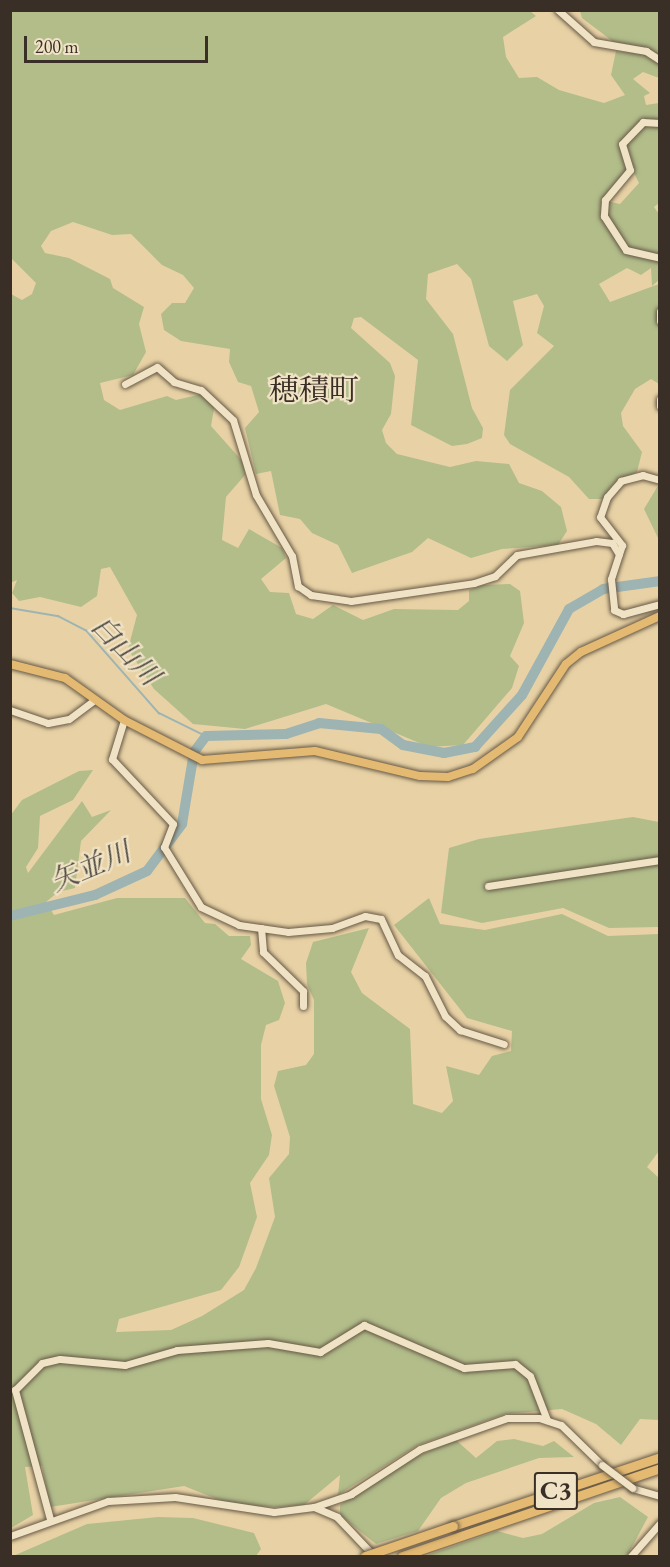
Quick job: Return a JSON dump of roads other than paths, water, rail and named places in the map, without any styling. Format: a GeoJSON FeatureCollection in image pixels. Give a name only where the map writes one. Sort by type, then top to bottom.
{"type":"FeatureCollection","features":[{"type":"Feature","properties":{"kind":"highway","name":"C3"},"geometry":{"type":"LineString","coordinates":[[364,1557],[660,1457]]}},
{"type":"Feature","properties":{"kind":"highway","name":"C3"},"geometry":{"type":"LineString","coordinates":[[402,1557],[660,1468]]}},
{"type":"Feature","properties":{"kind":"main road"},"geometry":{"type":"LineString","coordinates":[[12,664],[65,678],[93,701],[124,720],[202,760],[291,749],[348,754],[429,777],[456,775],[518,737],[574,657],[660,616]]}},
{"type":"Feature","properties":{"kind":"street"},"geometry":{"type":"LineString","coordinates":[[558,10],[594,42],[646,51],[660,60]]}},
{"type":"Feature","properties":{"kind":"street"},"geometry":{"type":"LineString","coordinates":[[660,123],[643,122],[622,144],[630,170],[605,200],[604,216],[626,250],[660,258]]}},
{"type":"Feature","properties":{"kind":"street"},"geometry":{"type":"LineString","coordinates":[[660,311],[660,321]]}},
{"type":"Feature","properties":{"kind":"street"},"geometry":{"type":"LineString","coordinates":[[125,384],[157,367],[174,382],[210,396],[233,420],[256,495],[292,556],[298,586],[311,596],[351,601],[474,584],[495,576],[517,555],[597,541],[609,542],[619,554]]}},
{"type":"Feature","properties":{"kind":"street"},"geometry":{"type":"LineString","coordinates":[[660,399],[660,406]]}},
{"type":"Feature","properties":{"kind":"street"},"geometry":{"type":"LineString","coordinates":[[660,480],[628,477],[607,497],[600,517],[619,537],[619,554],[612,582],[619,615],[660,604]]}},
{"type":"Feature","properties":{"kind":"street"},"geometry":{"type":"LineString","coordinates":[[10,710],[48,723],[69,719],[93,701]]}},
{"type":"Feature","properties":{"kind":"street"},"geometry":{"type":"LineString","coordinates":[[124,720],[112,759],[173,824],[164,847],[196,903],[220,918],[261,928],[314,930],[365,916],[381,919],[398,955],[425,976],[446,1016],[460,1030],[504,1044]]}},
{"type":"Feature","properties":{"kind":"street"},"geometry":{"type":"LineString","coordinates":[[488,886],[660,860]]}},
{"type":"Feature","properties":{"kind":"street"},"geometry":{"type":"LineString","coordinates":[[261,928],[263,952],[303,991],[303,1006]]}},
{"type":"Feature","properties":{"kind":"street"},"geometry":{"type":"LineString","coordinates":[[50,1519],[15,1390],[42,1363],[60,1359],[125,1365],[177,1350],[268,1343],[320,1352],[364,1325],[464,1368],[515,1364],[530,1376],[547,1420]]}},
{"type":"Feature","properties":{"kind":"street"},"geometry":{"type":"LineString","coordinates":[[10,1536],[90,1503],[175,1497],[252,1511],[314,1507],[351,1494],[420,1449],[507,1418],[547,1420],[575,1435],[602,1465],[632,1488],[660,1496]]}},
{"type":"Feature","properties":{"kind":"street"},"geometry":{"type":"LineString","coordinates":[[314,1507],[337,1517],[374,1557]]}},
{"type":"Feature","properties":{"kind":"street"},"geometry":{"type":"LineString","coordinates":[[631,1557],[660,1523]]}},
{"type":"Feature","properties":{"kind":"waterway","name":"矢並川"},"geometry":{"type":"LineString","coordinates":[[10,916],[95,895],[147,871],[182,824],[194,752],[206,736],[286,734],[319,723],[381,729],[403,745],[444,753],[475,747],[522,695],[569,609],[603,589],[660,581]]}},
{"type":"Feature","properties":{"kind":"waterway","name":"白山川"},"geometry":{"type":"LineString","coordinates":[[10,608],[58,616],[86,630],[159,713],[206,736]]}},
{"type":"Feature","properties":{"kind":"district","name":"穂積町"},"geometry":{"type":"Point","coordinates":[314,390]}}]}
